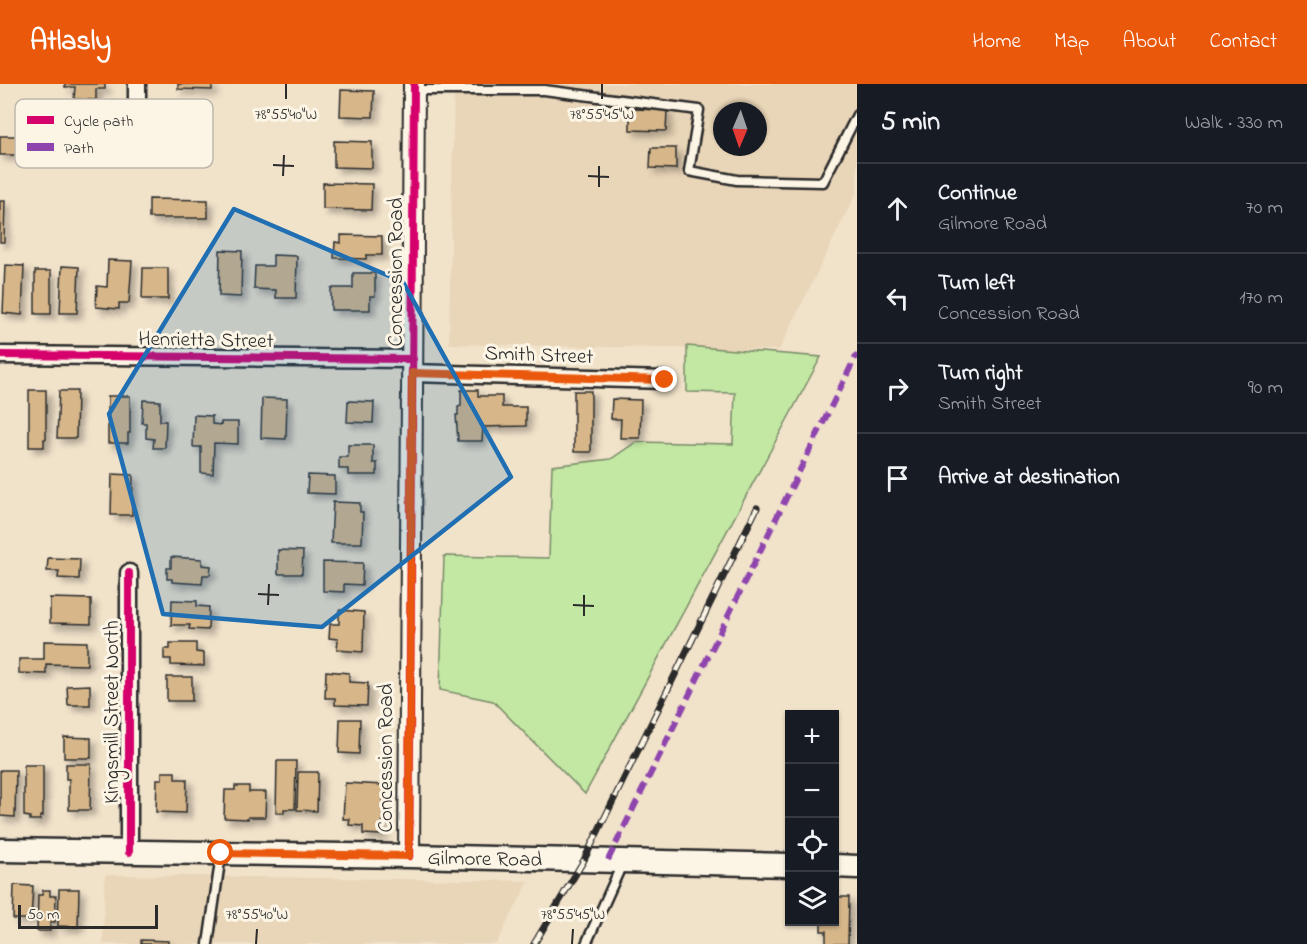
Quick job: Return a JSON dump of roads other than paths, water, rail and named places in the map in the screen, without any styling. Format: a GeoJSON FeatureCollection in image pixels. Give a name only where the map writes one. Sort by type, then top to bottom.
{"type":"FeatureCollection","features":[{"type":"Feature","properties":{"kind":"main road","name":"Gilmore Road"},"geometry":{"type":"LineString","coordinates":[[0,850],[785,865]]}},
{"type":"Feature","properties":{"kind":"main road"},"geometry":{"type":"LineString","coordinates":[[839,866],[857,867]]}},
{"type":"Feature","properties":{"kind":"street","name":"Concession Road"},"geometry":{"type":"LineString","coordinates":[[409,856],[414,87]]}},
{"type":"Feature","properties":{"kind":"street","name":"Henrietta Street"},"geometry":{"type":"LineString","coordinates":[[0,355],[412,366]]}},
{"type":"Feature","properties":{"kind":"street","name":"Smith Street"},"geometry":{"type":"LineString","coordinates":[[412,366],[665,380]]}},
{"type":"Feature","properties":{"kind":"street","name":"Kingsmill Street North"},"geometry":{"type":"LineString","coordinates":[[129,573],[129,852]]}},
{"type":"Feature","properties":{"kind":"lane"},"geometry":{"type":"LineString","coordinates":[[414,87],[544,90],[699,110],[689,171],[737,180],[823,182],[857,115]]}},
{"type":"Feature","properties":{"kind":"lane"},"geometry":{"type":"LineString","coordinates":[[208,944],[221,853]]}},
{"type":"Feature","properties":{"kind":"lane"},"geometry":{"type":"LineString","coordinates":[[586,944],[624,861]]}},
{"type":"Feature","properties":{"kind":"railway"},"geometry":{"type":"LineString","coordinates":[[534,944],[584,860],[757,508]]}}]}
